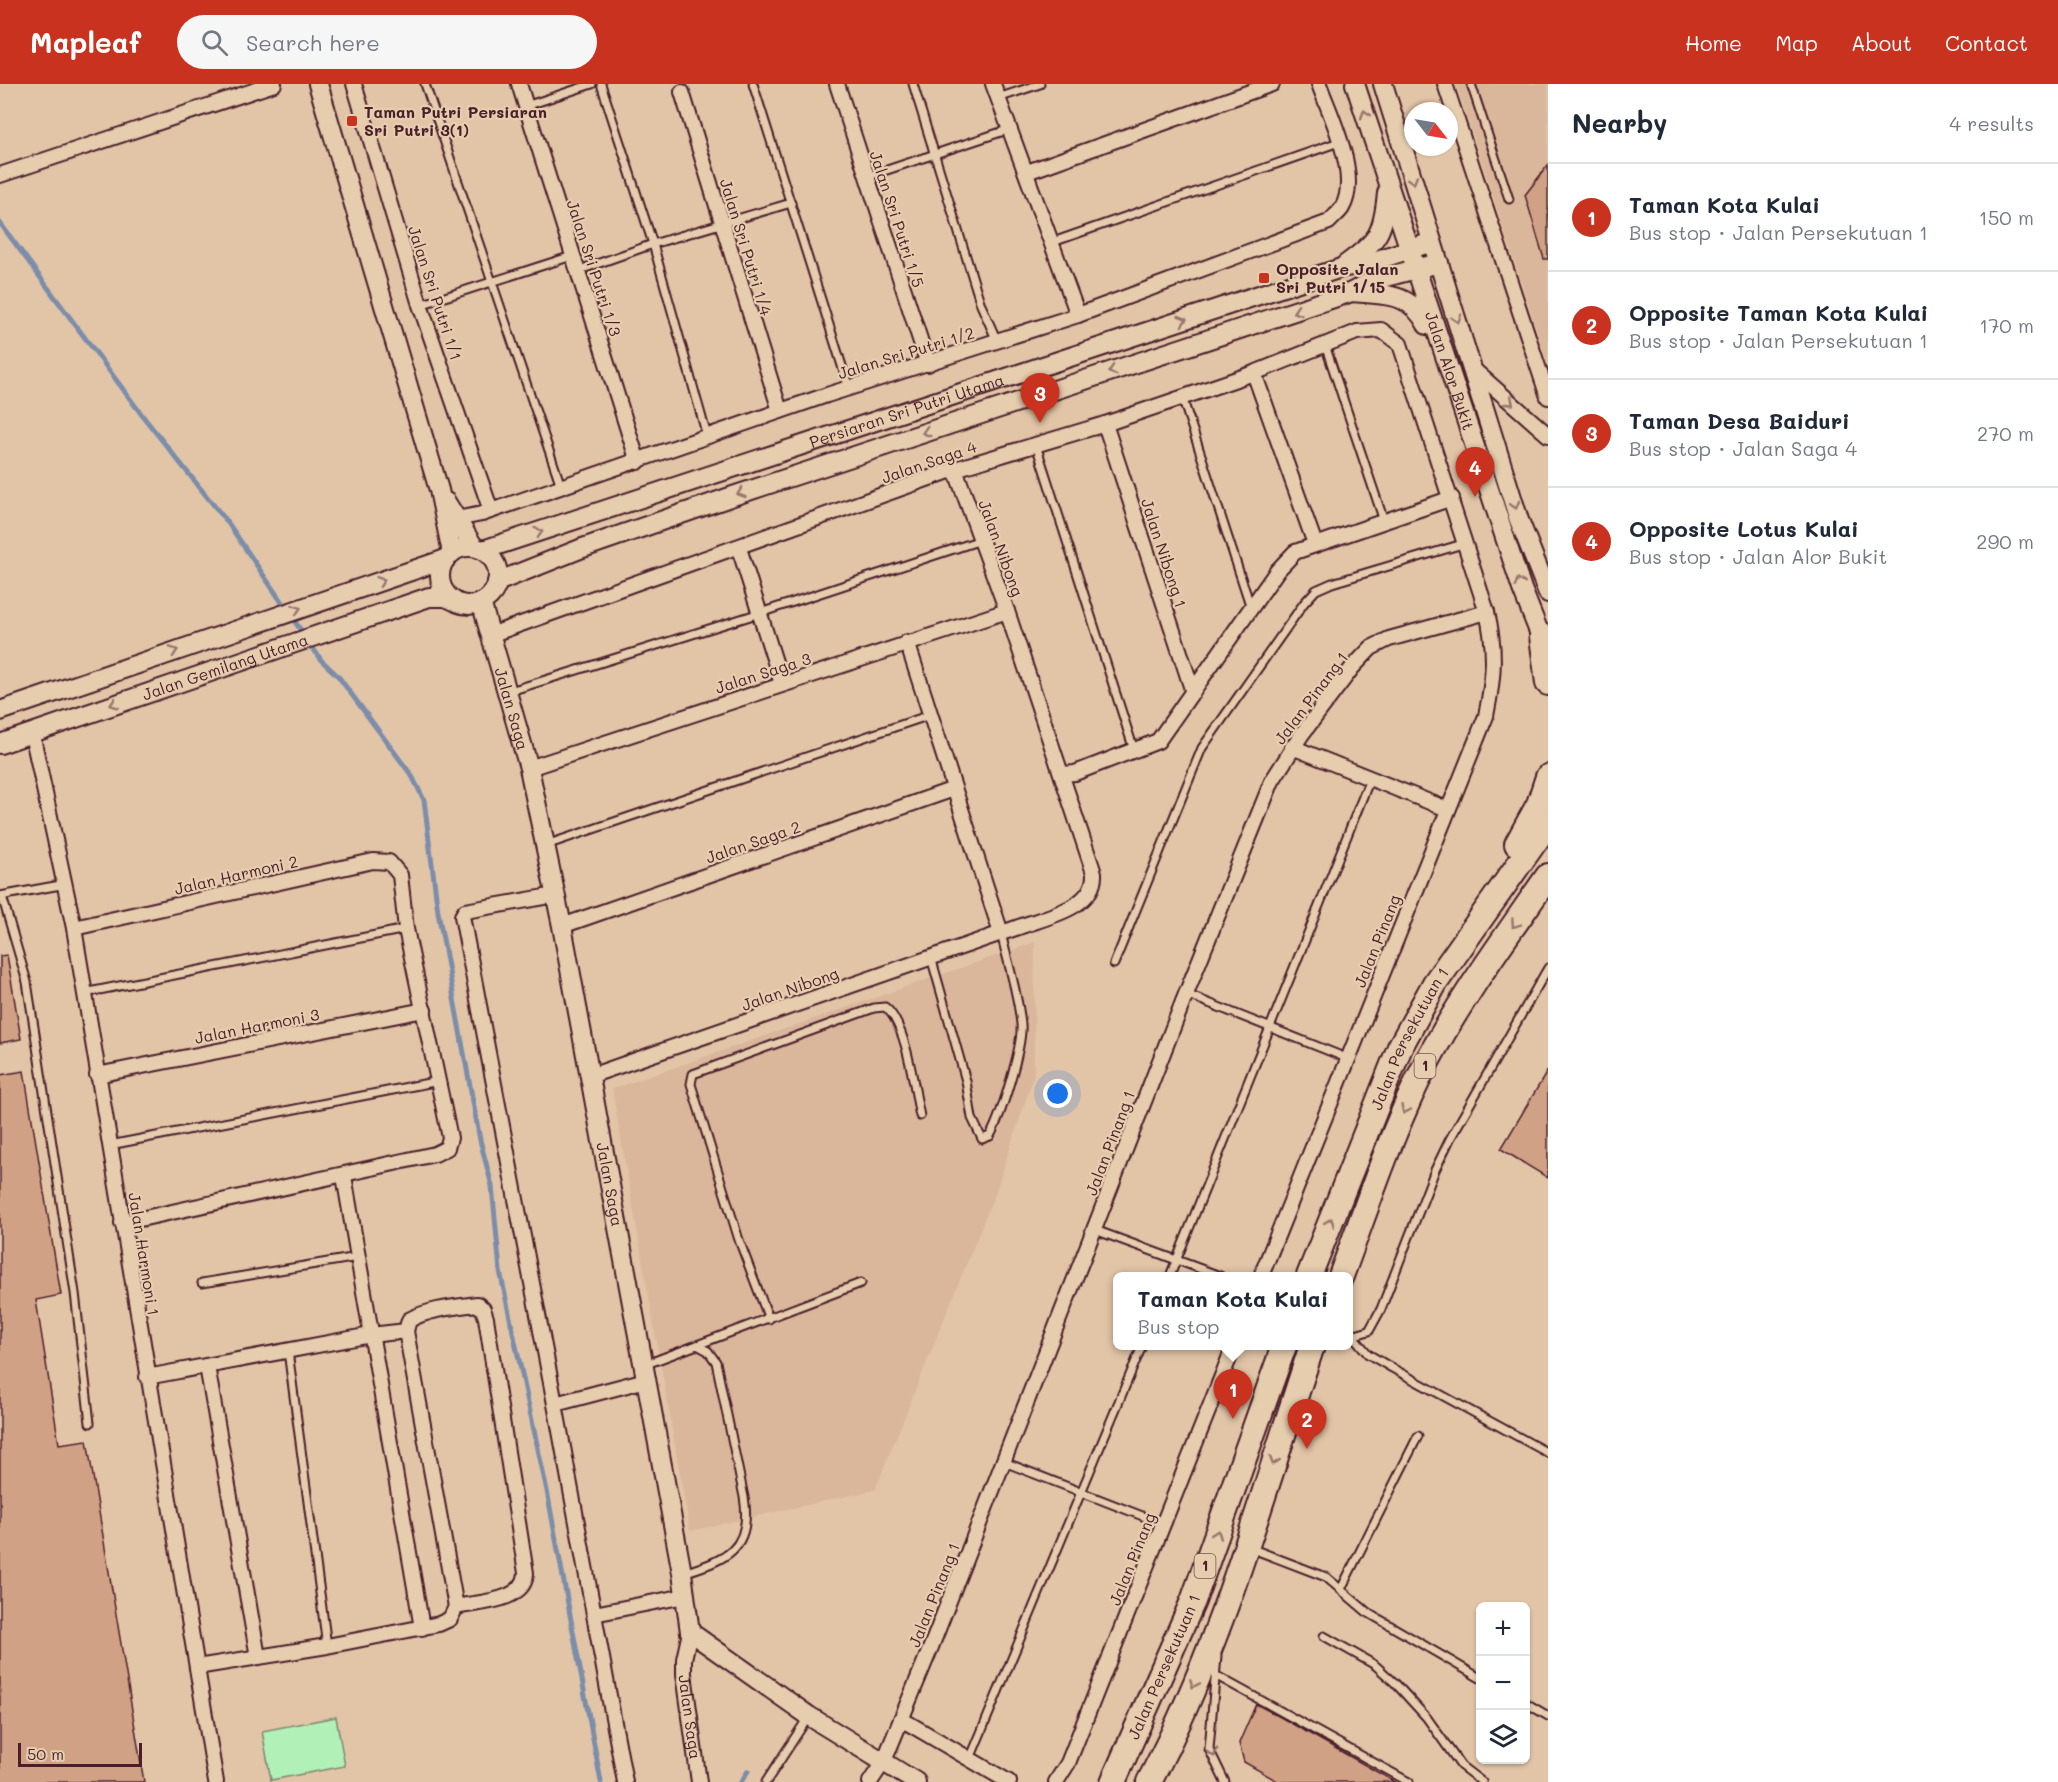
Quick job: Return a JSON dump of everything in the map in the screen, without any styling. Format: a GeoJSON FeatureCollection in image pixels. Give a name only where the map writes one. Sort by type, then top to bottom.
{"type":"FeatureCollection","features":[{"type":"Feature","properties":{"kind":"highway"},"geometry":{"type":"LineString","coordinates":[[1545,645],[1548,683]]}},
{"type":"Feature","properties":{"kind":"highway"},"geometry":{"type":"LineString","coordinates":[[1436,983],[1539,804],[1548,777]]}},
{"type":"Feature","properties":{"kind":"highway","name":"Jalan Persekutuan 1"},"geometry":{"type":"LineString","coordinates":[[1311,1272],[1400,1047],[1436,983],[1548,823]]}},
{"type":"Feature","properties":{"kind":"highway","name":"Jalan Persekutuan 1"},"geometry":{"type":"LineString","coordinates":[[1342,1272],[1394,1132],[1428,1062],[1466,994],[1548,876]]}},
{"type":"Feature","properties":{"kind":"highway","name":"Jalan Persekutuan 1"},"geometry":{"type":"LineString","coordinates":[[1113,1782],[1193,1601],[1283,1350]]}},
{"type":"Feature","properties":{"kind":"highway","name":"Jalan Persekutuan 1"},"geometry":{"type":"LineString","coordinates":[[1149,1782],[1223,1612],[1311,1350]]}},
{"type":"Feature","properties":{"kind":"main road"},"geometry":{"type":"LineString","coordinates":[[318,84],[439,490],[449,556]]}},
{"type":"Feature","properties":{"kind":"main road","name":"Jalan Alor Bukit"},"geometry":{"type":"LineString","coordinates":[[1355,84],[1522,589],[1545,645]]}},
{"type":"Feature","properties":{"kind":"main road","name":"Jalan Alor Bukit"},"geometry":{"type":"LineString","coordinates":[[1383,84],[1519,520],[1548,593]]}},
{"type":"Feature","properties":{"kind":"main road"},"geometry":{"type":"LineString","coordinates":[[1341,268],[1366,249],[1384,226],[1388,184]]}},
{"type":"Feature","properties":{"kind":"main road","name":"Persiaran Sri Putri Utama"},"geometry":{"type":"LineString","coordinates":[[478,549],[1341,268],[1368,263],[1432,242]]}},
{"type":"Feature","properties":{"kind":"main road","name":"Persiaran Sri Putri Utama"},"geometry":{"type":"LineString","coordinates":[[497,582],[580,549],[732,496],[1352,292],[1374,280],[1440,263]]}},
{"type":"Feature","properties":{"kind":"main road"},"geometry":{"type":"LineString","coordinates":[[1352,292],[1398,296],[1419,310],[1448,367]]}},
{"type":"Feature","properties":{"kind":"main road"},"geometry":{"type":"LineString","coordinates":[[439,490],[456,519],[478,549],[496,564],[497,582],[492,594],[481,603],[462,604],[453,600],[441,586],[441,567],[449,556],[459,549],[478,549]]}},
{"type":"Feature","properties":{"kind":"main road","name":"Jalan Gemilang Utama"},"geometry":{"type":"LineString","coordinates":[[0,711],[449,556]]}},
{"type":"Feature","properties":{"kind":"main road","name":"Jalan Gemilang Utama"},"geometry":{"type":"LineString","coordinates":[[0,744],[429,597],[445,597],[453,600]]}},
{"type":"Feature","properties":{"kind":"main road","name":"Jalan Saga"},"geometry":{"type":"LineString","coordinates":[[481,603],[529,768],[556,895],[682,1573],[690,1632]]}},
{"type":"Feature","properties":{"kind":"main road"},"geometry":{"type":"LineString","coordinates":[[690,1632],[809,1716],[916,1782]]}},
{"type":"Feature","properties":{"kind":"street"},"geometry":{"type":"LineString","coordinates":[[1,175],[274,84]]}},
{"type":"Feature","properties":{"kind":"street","name":"Jalan Sri Putri 1/1"},"geometry":{"type":"LineString","coordinates":[[354,84],[420,304],[491,511]]}},
{"type":"Feature","properties":{"kind":"street","name":"Jalan Sri Putri 1/3"},"geometry":{"type":"LineString","coordinates":[[519,84],[638,462]]}},
{"type":"Feature","properties":{"kind":"street","name":"Jalan Sri Putri 1/5"},"geometry":{"type":"LineString","coordinates":[[837,84],[928,364]]}},
{"type":"Feature","properties":{"kind":"street"},"geometry":{"type":"LineString","coordinates":[[993,84],[1078,315]]}},
{"type":"Feature","properties":{"kind":"street"},"geometry":{"type":"LineString","coordinates":[[1027,172],[1272,84]]}},
{"type":"Feature","properties":{"kind":"street"},"geometry":{"type":"LineString","coordinates":[[1319,84],[1339,142]]}},
{"type":"Feature","properties":{"kind":"street"},"geometry":{"type":"LineString","coordinates":[[1446,84],[1539,360],[1548,397]]}},
{"type":"Feature","properties":{"kind":"street","name":"Jalan Sri Putri 1/4"},"geometry":{"type":"LineString","coordinates":[[682,92],[780,411]]}},
{"type":"Feature","properties":{"kind":"street","name":"Jalan Sri Putri 1/2"},"geometry":{"type":"LineString","coordinates":[[456,519],[491,511],[780,411],[1078,315],[1329,222],[1342,208],[1348,192],[1347,165],[1339,142]]}},
{"type":"Feature","properties":{"kind":"street","name":"Jalan Saga 4"},"geometry":{"type":"LineString","coordinates":[[490,634],[739,548],[955,469],[1105,424],[1254,373],[1357,332],[1381,330]]}},
{"type":"Feature","properties":{"kind":"street","name":"Jalan Pinang"},"geometry":{"type":"LineString","coordinates":[[1263,1272],[1488,707],[1494,669],[1494,641],[1452,498],[1400,344],[1381,330]]}},
{"type":"Feature","properties":{"kind":"street"},"geometry":{"type":"LineString","coordinates":[[1473,369],[1548,435]]}},
{"type":"Feature","properties":{"kind":"street"},"geometry":{"type":"LineString","coordinates":[[1254,373],[1315,544]]}},
{"type":"Feature","properties":{"kind":"street","name":"Jalan Nibong 1"},"geometry":{"type":"LineString","coordinates":[[1105,424],[1193,692]]}},
{"type":"Feature","properties":{"kind":"street","name":"Jalan Nibong"},"geometry":{"type":"LineString","coordinates":[[590,1076],[1001,933],[1082,902],[1095,883],[1094,873],[1062,774],[1007,611],[955,469]]}},
{"type":"Feature","properties":{"kind":"street"},"geometry":{"type":"LineString","coordinates":[[1062,774],[1076,772],[1158,741],[1286,559],[1315,544],[1452,498]]}},
{"type":"Feature","properties":{"kind":"street"},"geometry":{"type":"LineString","coordinates":[[739,548],[782,684]]}},
{"type":"Feature","properties":{"kind":"street","name":"Jalan Saga 3"},"geometry":{"type":"LineString","coordinates":[[529,768],[1007,611]]}},
{"type":"Feature","properties":{"kind":"street","name":"Jalan Pinang 1"},"geometry":{"type":"LineString","coordinates":[[870,1782],[884,1761],[901,1719],[1095,1230],[1185,994],[1272,782],[1292,747],[1352,668],[1371,648],[1389,639],[1486,612]]}},
{"type":"Feature","properties":{"kind":"street"},"geometry":{"type":"LineString","coordinates":[[907,642],[1001,933]]}},
{"type":"Feature","properties":{"kind":"street","name":"Jalan Harmoni 1"},"geometry":{"type":"LineString","coordinates":[[32,733],[74,928],[216,1782]]}},
{"type":"Feature","properties":{"kind":"street"},"geometry":{"type":"LineString","coordinates":[[1292,747],[1447,809]]}},
{"type":"Feature","properties":{"kind":"street","name":"Jalan Saga 2"},"geometry":{"type":"LineString","coordinates":[[562,926],[954,789]]}},
{"type":"Feature","properties":{"kind":"street","name":"Jalan Harmoni 2"},"geometry":{"type":"LineString","coordinates":[[74,928],[373,861],[388,862],[400,875],[406,929]]}},
{"type":"Feature","properties":{"kind":"street"},"geometry":{"type":"LineString","coordinates":[[556,895],[487,905],[465,911],[462,916],[625,1782]]}},
{"type":"Feature","properties":{"kind":"street"},"geometry":{"type":"LineString","coordinates":[[122,1223],[344,1176],[435,1154],[447,1148],[450,1138],[406,929]]}},
{"type":"Feature","properties":{"kind":"street","name":"Jalan Harmoni 3"},"geometry":{"type":"LineString","coordinates":[[97,1075],[424,1010]]}},
{"type":"Feature","properties":{"kind":"street"},"geometry":{"type":"LineString","coordinates":[[344,1176],[422,1628]]}},
{"type":"Feature","properties":{"kind":"street"},"geometry":{"type":"LineString","coordinates":[[196,1667],[327,1646],[422,1628],[450,1619],[456,1607],[406,1331],[409,1320],[418,1315],[477,1304],[486,1318],[526,1583],[518,1593],[456,1607]]}},
{"type":"Feature","properties":{"kind":"street"},"geometry":{"type":"LineString","coordinates":[[147,1377],[371,1335],[406,1331]]}},
{"type":"Feature","properties":{"kind":"street","name":"Jalan Pinang"},"geometry":{"type":"LineString","coordinates":[[1056,1782],[1068,1763],[1232,1350]]}},
{"type":"Feature","properties":{"kind":"street"},"geometry":{"type":"LineString","coordinates":[[207,1366],[258,1657]]}},
{"type":"Feature","properties":{"kind":"street"},"geometry":{"type":"LineString","coordinates":[[555,1404],[645,1372]]}},
{"type":"Feature","properties":{"kind":"street"},"geometry":{"type":"LineString","coordinates":[[594,1614],[685,1596]]}},
{"type":"Feature","properties":{"kind":"street","name":"Jalan Saga"},"geometry":{"type":"LineString","coordinates":[[690,1632],[684,1659],[684,1674],[699,1777]]}},
{"type":"Feature","properties":{"kind":"street"},"geometry":{"type":"LineString","coordinates":[[901,1719],[1009,1782]]}},
{"type":"Feature","properties":{"kind":"lane"},"geometry":{"type":"LineString","coordinates":[[425,84],[561,486]]}},
{"type":"Feature","properties":{"kind":"lane"},"geometry":{"type":"LineString","coordinates":[[526,106],[592,84]]}},
{"type":"Feature","properties":{"kind":"lane"},"geometry":{"type":"LineString","coordinates":[[601,84],[653,244],[707,436]]}},
{"type":"Feature","properties":{"kind":"lane"},"geometry":{"type":"LineString","coordinates":[[753,84],[849,388]]}},
{"type":"Feature","properties":{"kind":"lane"},"geometry":{"type":"LineString","coordinates":[[913,84],[981,305],[997,342]]}},
{"type":"Feature","properties":{"kind":"lane"},"geometry":{"type":"LineString","coordinates":[[998,98],[1040,84]]}},
{"type":"Feature","properties":{"kind":"lane"},"geometry":{"type":"LineString","coordinates":[[1472,84],[1509,199]]}},
{"type":"Feature","properties":{"kind":"lane"},"geometry":{"type":"LineString","coordinates":[[866,177],[1010,129]]}},
{"type":"Feature","properties":{"kind":"lane"},"geometry":{"type":"LineString","coordinates":[[1050,243],[1339,142]]}},
{"type":"Feature","properties":{"kind":"lane"},"geometry":{"type":"LineString","coordinates":[[577,271],[653,244],[791,203]]}},
{"type":"Feature","properties":{"kind":"lane"},"geometry":{"type":"LineString","coordinates":[[420,304],[572,256]]}},
{"type":"Feature","properties":{"kind":"lane"},"geometry":{"type":"LineString","coordinates":[[1325,345],[1384,521]]}},
{"type":"Feature","properties":{"kind":"lane"},"geometry":{"type":"LineString","coordinates":[[1182,397],[1251,608]]}},
{"type":"Feature","properties":{"kind":"lane"},"geometry":{"type":"LineString","coordinates":[[1036,445],[1134,750]]}},
{"type":"Feature","properties":{"kind":"lane"},"geometry":{"type":"LineString","coordinates":[[507,692],[760,613],[981,540]]}},
{"type":"Feature","properties":{"kind":"lane"},"geometry":{"type":"LineString","coordinates":[[1114,964],[1202,748],[1304,603],[1316,590],[1332,583],[1466,543]]}},
{"type":"Feature","properties":{"kind":"lane"},"geometry":{"type":"LineString","coordinates":[[545,846],[930,715]]}},
{"type":"Feature","properties":{"kind":"lane"},"geometry":{"type":"LineString","coordinates":[[1172,1272],[1370,779]]}},
{"type":"Feature","properties":{"kind":"lane"},"geometry":{"type":"LineString","coordinates":[[66,884],[1,896],[27,982],[75,1293],[90,1424]]}},
{"type":"Feature","properties":{"kind":"lane"},"geometry":{"type":"LineString","coordinates":[[84,993],[406,929]]}},
{"type":"Feature","properties":{"kind":"lane"},"geometry":{"type":"LineString","coordinates":[[932,957],[966,1081],[972,1118],[981,1139],[990,1136],[997,1124],[1017,1051],[1021,1026],[1001,933]]}},
{"type":"Feature","properties":{"kind":"lane"},"geometry":{"type":"LineString","coordinates":[[1353,1336],[1369,1331],[1381,1309],[1435,1170],[1450,1139],[1548,968]]}},
{"type":"Feature","properties":{"kind":"lane"},"geometry":{"type":"LineString","coordinates":[[1185,994],[1349,1059]]}},
{"type":"Feature","properties":{"kind":"lane"},"geometry":{"type":"LineString","coordinates":[[769,1319],[739,1240],[690,1084],[693,1074],[874,1008],[885,1007],[893,1013],[900,1032],[920,1116]]}},
{"type":"Feature","properties":{"kind":"lane"},"geometry":{"type":"LineString","coordinates":[[110,1145],[439,1081]]}},
{"type":"Feature","properties":{"kind":"lane"},"geometry":{"type":"LineString","coordinates":[[1095,1230],[1209,1272]]}},
{"type":"Feature","properties":{"kind":"lane"},"geometry":{"type":"LineString","coordinates":[[202,1283],[358,1257]]}},
{"type":"Feature","properties":{"kind":"lane"},"geometry":{"type":"LineString","coordinates":[[645,1372],[697,1345],[861,1283]]}},
{"type":"Feature","properties":{"kind":"lane"},"geometry":{"type":"LineString","coordinates":[[1353,1339],[1368,1354],[1548,1453]]}},
{"type":"Feature","properties":{"kind":"lane"},"geometry":{"type":"LineString","coordinates":[[682,1573],[718,1562],[729,1556],[738,1543],[746,1511],[716,1362],[708,1351],[697,1345]]}},
{"type":"Feature","properties":{"kind":"lane"},"geometry":{"type":"LineString","coordinates":[[970,1759],[1084,1491],[1140,1350]]}},
{"type":"Feature","properties":{"kind":"lane"},"geometry":{"type":"LineString","coordinates":[[288,1351],[327,1646]]}},
{"type":"Feature","properties":{"kind":"lane"},"geometry":{"type":"LineString","coordinates":[[1341,1589],[1418,1436]]}},
{"type":"Feature","properties":{"kind":"lane"},"geometry":{"type":"LineString","coordinates":[[1004,1462],[1084,1491],[1163,1524]]}},
{"type":"Feature","properties":{"kind":"lane"},"geometry":{"type":"LineString","coordinates":[[1245,1546],[1315,1572],[1341,1589],[1367,1612],[1476,1676]]}},
{"type":"Feature","properties":{"kind":"lane"},"geometry":{"type":"LineString","coordinates":[[1223,1612],[1209,1749],[1226,1782]]}},
{"type":"Feature","properties":{"kind":"lane"},"geometry":{"type":"LineString","coordinates":[[1324,1636],[1375,1665],[1395,1683],[1427,1718],[1461,1766],[1482,1782]]}},
{"type":"Feature","properties":{"kind":"lane"},"geometry":{"type":"LineString","coordinates":[[1215,1675],[1408,1782]]}},
{"type":"Feature","properties":{"kind":"lane"},"geometry":{"type":"LineString","coordinates":[[1530,1705],[1548,1716]]}},
{"type":"Feature","properties":{"kind":"lane"},"geometry":{"type":"LineString","coordinates":[[766,1782],[809,1716]]}},
{"type":"Feature","properties":{"kind":"shaded area"},"geometry":{"type":"Polygon","coordinates":[[[1456,84],[1548,84],[1548,365],[1540,340],[1456,84]]]}},
{"type":"Feature","properties":{"kind":"shaded area"},"geometry":{"type":"Polygon","coordinates":[[[1035,942],[1034,1075],[996,1191],[875,1490],[690,1531],[612,1089],[1035,942]]]}},
{"type":"Feature","properties":{"kind":"green space"},"geometry":{"type":"Polygon","coordinates":[[[336,1717],[345,1766],[271,1780],[262,1731],[336,1717]]]}},
{"type":"Feature","properties":{"kind":"building"},"geometry":{"type":"Polygon","coordinates":[[[1548,165],[1548,259],[1544,259],[1525,195],[1548,165]]]}},
{"type":"Feature","properties":{"kind":"building"},"geometry":{"type":"Polygon","coordinates":[[[7,955],[21,1039],[0,1043],[0,956],[7,955]]]}},
{"type":"Feature","properties":{"kind":"building"},"geometry":{"type":"Polygon","coordinates":[[[1548,1070],[1548,1178],[1501,1149],[1548,1070]]]}},
{"type":"Feature","properties":{"kind":"building"},"geometry":{"type":"Polygon","coordinates":[[[24,1071],[61,1295],[36,1300],[59,1444],[87,1440],[144,1782],[0,1782],[0,1075],[24,1071]]]}},
{"type":"Feature","properties":{"kind":"building"},"geometry":{"type":"Polygon","coordinates":[[[1256,1704],[1395,1782],[1279,1782],[1244,1762],[1239,1743],[1256,1704]]]}},
{"type":"Feature","properties":{"kind":"waterway"},"geometry":{"type":"LineString","coordinates":[[0,223],[145,419],[228,523],[321,660],[338,676],[412,776],[424,800],[438,912],[480,1140],[492,1186],[500,1271],[547,1491],[601,1782]]}},
{"type":"Feature","properties":{"kind":"waterway"},"geometry":{"type":"LineString","coordinates":[[741,1782],[748,1771]]}},
{"type":"Feature","properties":{"kind":"place","name":"Taman Putri Persiaran Sri Putri 3(1)"},"geometry":{"type":"Point","coordinates":[352,121]}},
{"type":"Feature","properties":{"kind":"place","name":"Opposite Jalan Sri Putri 1/15"},"geometry":{"type":"Point","coordinates":[1264,278]}},
{"type":"Feature","properties":{"kind":"place","name":"Taman Desa Baiduri"},"geometry":{"type":"Point","coordinates":[1040,423]}},
{"type":"Feature","properties":{"kind":"place","name":"Opposite Lotus Kulai"},"geometry":{"type":"Point","coordinates":[1475,497]}},
{"type":"Feature","properties":{"kind":"place","name":"Taman Kota Kulai"},"geometry":{"type":"Point","coordinates":[1233,1419]}},
{"type":"Feature","properties":{"kind":"place","name":"Opposite Taman Kota Kulai"},"geometry":{"type":"Point","coordinates":[1307,1449]}}]}
